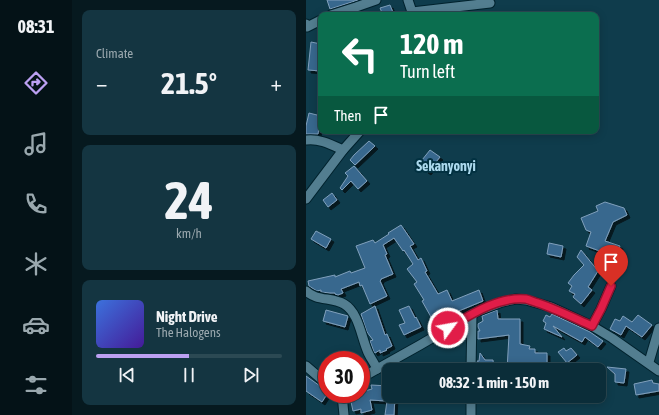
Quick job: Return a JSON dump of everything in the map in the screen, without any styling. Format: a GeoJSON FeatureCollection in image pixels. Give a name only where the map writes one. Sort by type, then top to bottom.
{"type":"FeatureCollection","features":[{"type":"Feature","properties":{"kind":"street"},"geometry":{"type":"LineString","coordinates":[[340,12],[376,0]]}},
{"type":"Feature","properties":{"kind":"street"},"geometry":{"type":"LineString","coordinates":[[408,0],[411,12]]}},
{"type":"Feature","properties":{"kind":"street"},"geometry":{"type":"LineString","coordinates":[[428,12],[490,4]]}},
{"type":"Feature","properties":{"kind":"street"},"geometry":{"type":"LineString","coordinates":[[306,24],[307,27],[318,22]]}},
{"type":"Feature","properties":{"kind":"street"},"geometry":{"type":"LineString","coordinates":[[306,200],[343,150],[357,134]]}},
{"type":"Feature","properties":{"kind":"street"},"geometry":{"type":"LineString","coordinates":[[306,140],[319,141],[343,150]]}},
{"type":"Feature","properties":{"kind":"street"},"geometry":{"type":"LineString","coordinates":[[592,326],[611,286]]}},
{"type":"Feature","properties":{"kind":"street"},"geometry":{"type":"LineString","coordinates":[[306,291],[308,294],[342,302],[347,306],[354,315],[360,327],[367,351],[377,368]]}},
{"type":"Feature","properties":{"kind":"street"},"geometry":{"type":"LineString","coordinates":[[370,372],[472,314],[502,302],[516,299],[526,300],[550,307],[592,326],[648,362],[659,371]]}},
{"type":"Feature","properties":{"kind":"street"},"geometry":{"type":"LineString","coordinates":[[471,363],[472,314]]}},
{"type":"Feature","properties":{"kind":"street"},"geometry":{"type":"LineString","coordinates":[[648,362],[659,328]]}},
{"type":"Feature","properties":{"kind":"street"},"geometry":{"type":"LineString","coordinates":[[306,366],[318,376]]}},
{"type":"Feature","properties":{"kind":"street"},"geometry":{"type":"LineString","coordinates":[[343,403],[344,415]]}},
{"type":"Feature","properties":{"kind":"street"},"geometry":{"type":"LineString","coordinates":[[471,403],[471,415]]}},
{"type":"Feature","properties":{"kind":"building"},"geometry":{"type":"Polygon","coordinates":[[[327,0],[358,0],[330,9],[327,0]]]}},
{"type":"Feature","properties":{"kind":"building"},"geometry":{"type":"Polygon","coordinates":[[[390,5],[393,12],[382,12],[380,8],[390,5]]]}},
{"type":"Feature","properties":{"kind":"building"},"geometry":{"type":"Polygon","coordinates":[[[311,42],[318,43],[318,71],[308,70],[311,42]]]}},
{"type":"Feature","properties":{"kind":"building"},"geometry":{"type":"Polygon","coordinates":[[[309,113],[318,115],[318,134],[306,134],[309,113]]]}},
{"type":"Feature","properties":{"kind":"building"},"geometry":{"type":"Polygon","coordinates":[[[369,141],[375,146],[355,165],[350,160],[369,141]]]}},
{"type":"Feature","properties":{"kind":"building"},"geometry":{"type":"Polygon","coordinates":[[[430,150],[440,157],[428,172],[418,165],[430,150]]]}},
{"type":"Feature","properties":{"kind":"building"},"geometry":{"type":"Polygon","coordinates":[[[354,166],[367,181],[358,189],[351,181],[342,190],[340,188],[348,176],[345,173],[354,166]]]}},
{"type":"Feature","properties":{"kind":"building"},"geometry":{"type":"Polygon","coordinates":[[[332,193],[337,200],[328,207],[323,200],[332,193]]]}},
{"type":"Feature","properties":{"kind":"building"},"geometry":{"type":"Polygon","coordinates":[[[605,202],[624,208],[627,215],[613,222],[605,241],[620,246],[616,257],[586,246],[591,232],[586,230],[581,218],[598,211],[596,206],[605,202]]]}},
{"type":"Feature","properties":{"kind":"building"},"geometry":{"type":"Polygon","coordinates":[[[401,225],[414,244],[410,246],[418,260],[421,258],[427,271],[425,272],[438,294],[447,290],[452,301],[479,290],[483,301],[449,315],[450,317],[436,327],[422,301],[424,300],[414,284],[417,282],[407,269],[413,264],[394,238],[383,245],[387,254],[385,255],[393,274],[381,279],[380,281],[387,296],[370,304],[362,285],[360,286],[359,282],[341,289],[343,293],[338,295],[335,293],[321,292],[321,290],[317,291],[309,286],[308,281],[335,275],[335,277],[350,271],[351,273],[365,268],[356,246],[373,240],[375,243],[401,225]]]}},
{"type":"Feature","properties":{"kind":"building"},"geometry":{"type":"Polygon","coordinates":[[[316,231],[331,239],[326,248],[311,239],[316,231]]]}},
{"type":"Feature","properties":{"kind":"building"},"geometry":{"type":"Polygon","coordinates":[[[549,243],[563,246],[561,257],[547,254],[549,243]]]}},
{"type":"Feature","properties":{"kind":"building"},"geometry":{"type":"Polygon","coordinates":[[[581,250],[598,271],[588,287],[592,290],[581,304],[573,297],[575,294],[569,291],[572,286],[568,283],[584,265],[577,257],[581,250]]]}},
{"type":"Feature","properties":{"kind":"building"},"geometry":{"type":"Polygon","coordinates":[[[375,306],[385,335],[387,334],[392,346],[380,353],[380,350],[375,353],[374,352],[370,341],[373,340],[367,332],[361,314],[375,306]]]}},
{"type":"Feature","properties":{"kind":"building"},"geometry":{"type":"Polygon","coordinates":[[[409,306],[421,327],[404,335],[399,325],[405,323],[399,310],[409,306]]]}},
{"type":"Feature","properties":{"kind":"building"},"geometry":{"type":"Polygon","coordinates":[[[326,310],[348,316],[345,327],[323,321],[326,310]]]}},
{"type":"Feature","properties":{"kind":"building"},"geometry":{"type":"Polygon","coordinates":[[[497,310],[498,319],[520,319],[520,344],[530,346],[529,349],[535,349],[535,353],[547,353],[547,363],[507,363],[509,335],[478,339],[478,331],[480,331],[478,324],[483,321],[482,316],[497,310]]]}},
{"type":"Feature","properties":{"kind":"building"},"geometry":{"type":"Polygon","coordinates":[[[552,314],[590,332],[603,341],[598,347],[585,337],[582,342],[553,326],[562,337],[544,329],[546,323],[543,321],[546,315],[550,317],[552,314]]]}},
{"type":"Feature","properties":{"kind":"building"},"geometry":{"type":"Polygon","coordinates":[[[638,315],[652,325],[642,337],[626,326],[621,335],[610,329],[615,319],[620,321],[623,316],[632,322],[638,315]]]}},
{"type":"Feature","properties":{"kind":"building"},"geometry":{"type":"Polygon","coordinates":[[[564,348],[566,351],[571,348],[577,355],[567,363],[558,352],[564,348]]]}},
{"type":"Feature","properties":{"kind":"building"},"geometry":{"type":"Polygon","coordinates":[[[480,353],[485,360],[493,360],[493,363],[477,363],[477,361],[479,361],[480,353]]]}},
{"type":"Feature","properties":{"kind":"building"},"geometry":{"type":"Polygon","coordinates":[[[607,367],[626,369],[624,383],[615,382],[615,374],[607,367]]]}},
{"type":"Feature","properties":{"kind":"building"},"geometry":{"type":"Polygon","coordinates":[[[306,376],[318,385],[318,399],[306,391],[306,376]]]}},
{"type":"Feature","properties":{"kind":"building"},"geometry":{"type":"Polygon","coordinates":[[[652,380],[653,383],[659,384],[659,391],[636,395],[634,384],[652,380]]]}},
{"type":"Feature","properties":{"kind":"building"},"geometry":{"type":"Polygon","coordinates":[[[371,385],[382,386],[382,401],[370,400],[370,390],[372,389],[371,385]]]}},
{"type":"Feature","properties":{"kind":"building"},"geometry":{"type":"Polygon","coordinates":[[[370,400],[372,410],[361,413],[361,409],[353,411],[351,403],[370,403],[370,400]]]}},
{"type":"Feature","properties":{"kind":"building"},"geometry":{"type":"Polygon","coordinates":[[[387,403],[395,403],[394,415],[385,415],[387,403]]]}},
{"type":"Feature","properties":{"kind":"district","name":"Sekanyonyi"},"geometry":{"type":"Point","coordinates":[446,166]}},
{"type":"Feature","properties":{"kind":"route"},"geometry":{"type":"LineString","coordinates":[[448,328],[478,311],[502,302],[516,299],[526,300],[550,307],[592,326],[611,286]]}}]}
